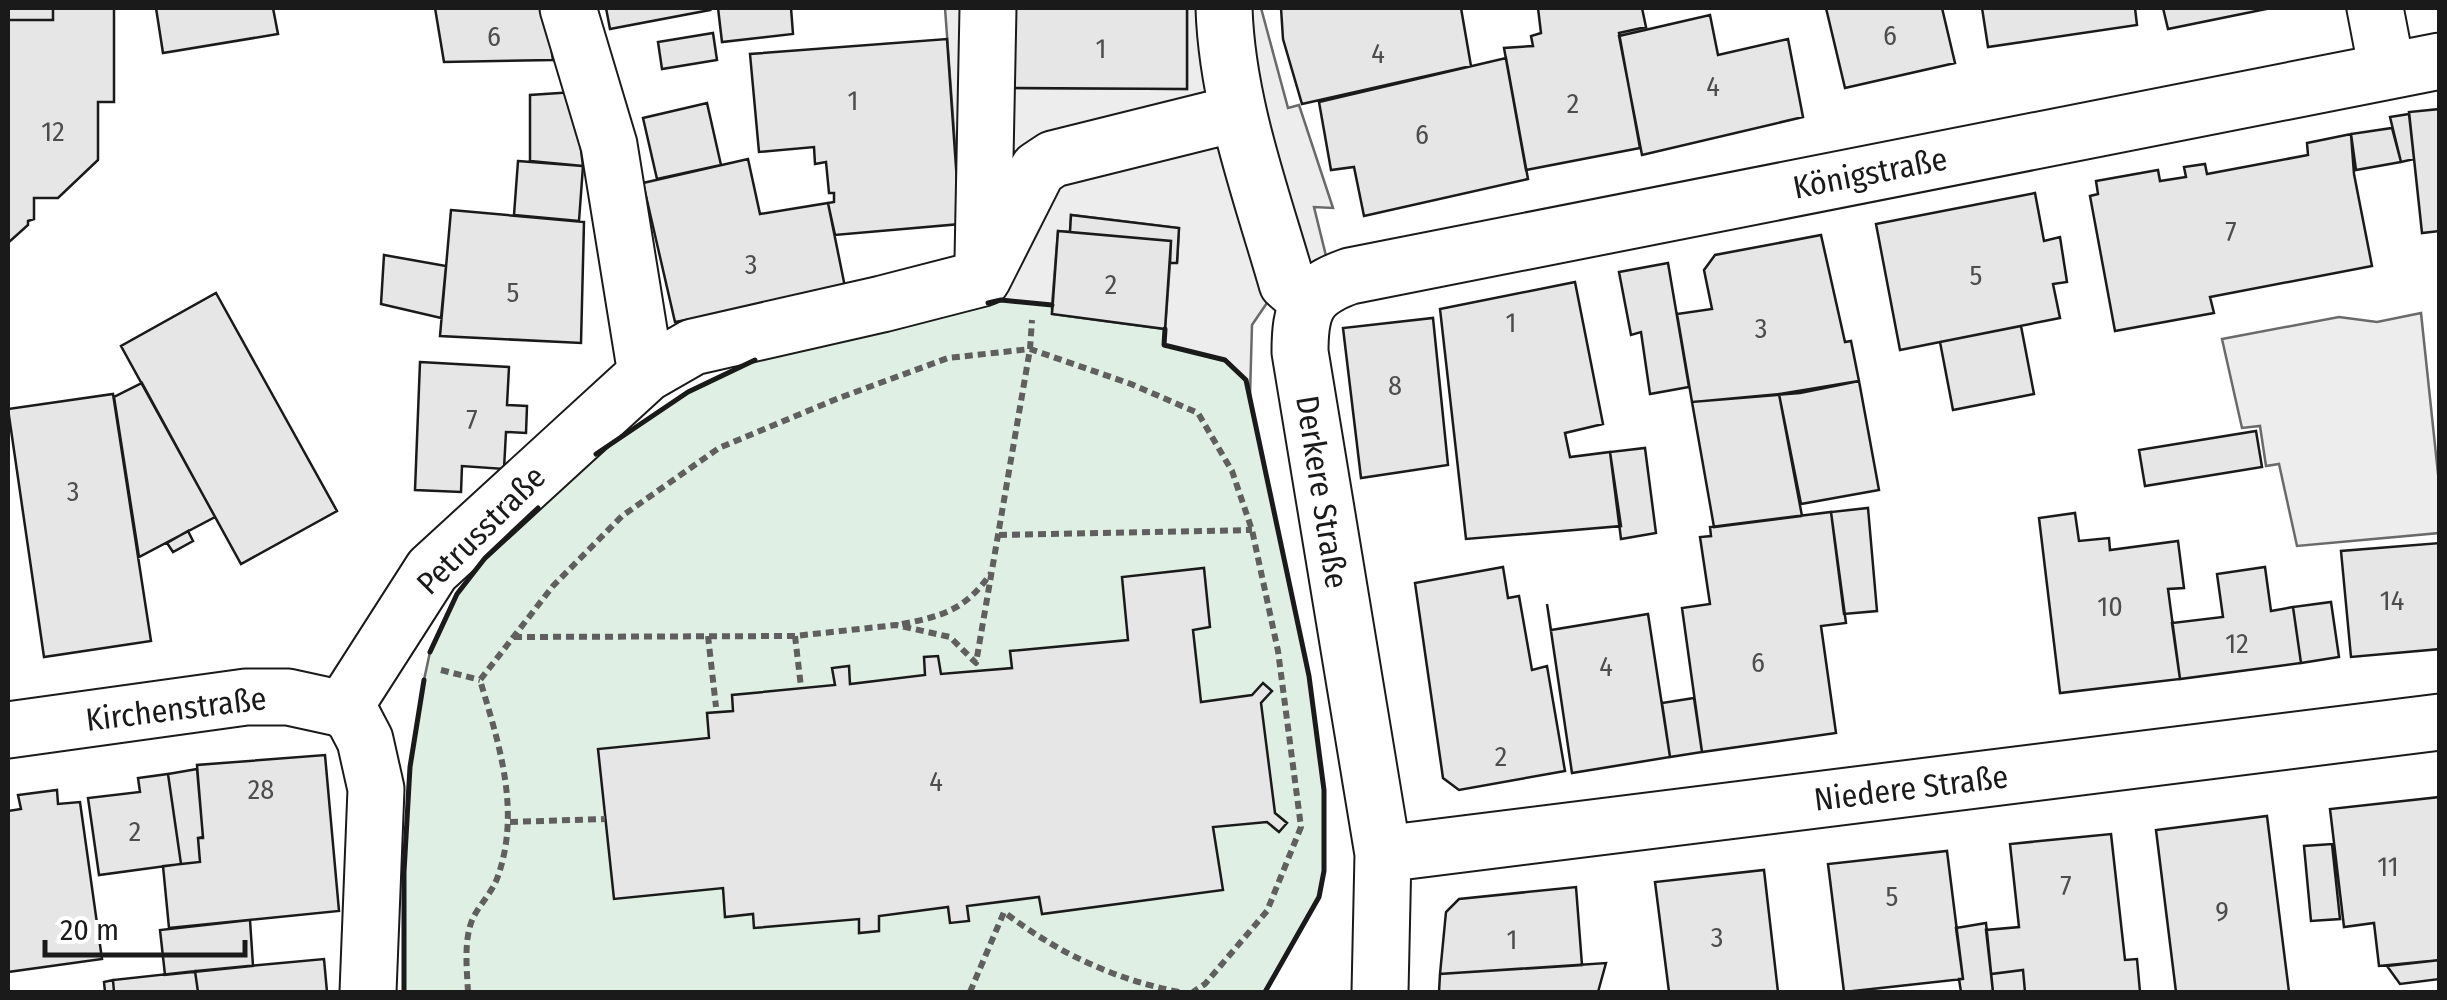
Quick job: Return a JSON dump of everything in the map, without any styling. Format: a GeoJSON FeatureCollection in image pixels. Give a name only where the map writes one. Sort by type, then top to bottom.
{"type":"FeatureCollection","features":[{"type":"Feature","properties":{"kind":"street"},"geometry":{"type":"LineString","coordinates":[[568,8],[608,144],[646,374]]}},
{"type":"Feature","properties":{"kind":"street"},"geometry":{"type":"LineString","coordinates":[[982,278],[988,8]]}},
{"type":"Feature","properties":{"kind":"street"},"geometry":{"type":"LineString","coordinates":[[1224,8],[1225,45],[1238,113],[1287,283],[1309,302]]}},
{"type":"Feature","properties":{"kind":"street"},"geometry":{"type":"LineString","coordinates":[[2375,8],[2387,70]]}},
{"type":"Feature","properties":{"kind":"street","name":"Königstraße"},"geometry":{"type":"LineString","coordinates":[[1309,302],[1324,285],[1350,276],[2440,61]]}},
{"type":"Feature","properties":{"kind":"street"},"geometry":{"type":"LineString","coordinates":[[982,278],[1038,169],[1053,159],[1238,113]]}},
{"type":"Feature","properties":{"kind":"street","name":"Petrusstraße"},"geometry":{"type":"LineString","coordinates":[[343,709],[432,570],[646,374],[693,347],[982,278]]}},
{"type":"Feature","properties":{"kind":"street","name":"Derkere Straße"},"geometry":{"type":"LineString","coordinates":[[1309,302],[1300,321],[1300,352],[1383,854],[1380,992]]}},
{"type":"Feature","properties":{"kind":"street","name":"Kirchenstraße"},"geometry":{"type":"LineString","coordinates":[[8,730],[246,696],[288,696],[343,709]]}},
{"type":"Feature","properties":{"kind":"street"},"geometry":{"type":"LineString","coordinates":[[343,709],[354,719],[365,740],[376,789],[368,992]]}},
{"type":"Feature","properties":{"kind":"street","name":"Niedere Straße"},"geometry":{"type":"LineString","coordinates":[[1383,854],[2440,722]]}},
{"type":"Feature","properties":{"kind":"path"},"geometry":{"type":"LineString","coordinates":[[896,625],[950,637],[976,663],[1030,349]]}},
{"type":"Feature","properties":{"kind":"path"},"geometry":{"type":"LineString","coordinates":[[468,992],[466,966],[472,920],[497,879],[510,822],[502,757],[480,680],[553,586],[622,516],[719,448],[838,398],[948,358],[1030,349],[1132,384],[1198,413],[1232,471],[1252,530],[1278,651],[1301,827],[1267,911],[1205,984],[1193,992]]}},
{"type":"Feature","properties":{"kind":"path"},"geometry":{"type":"LineString","coordinates":[[999,534],[1252,530]]}},
{"type":"Feature","properties":{"kind":"path"},"geometry":{"type":"LineString","coordinates":[[514,637],[795,636],[896,625],[941,616],[974,597],[994,569]]}},
{"type":"Feature","properties":{"kind":"path"},"geometry":{"type":"LineString","coordinates":[[708,636],[716,707]]}},
{"type":"Feature","properties":{"kind":"path"},"geometry":{"type":"LineString","coordinates":[[795,636],[801,686]]}},
{"type":"Feature","properties":{"kind":"path"},"geometry":{"type":"LineString","coordinates":[[510,822],[605,820]]}},
{"type":"Feature","properties":{"kind":"path"},"geometry":{"type":"LineString","coordinates":[[970,992],[1004,912],[1078,959],[1132,983],[1178,992]]}},
{"type":"Feature","properties":{"kind":"green space"},"geometry":{"type":"Polygon","coordinates":[[[1001,300],[1052,305],[1052,314],[1165,329],[1165,345],[1225,360],[1246,380],[1309,676],[1324,790],[1324,871],[1319,897],[1265,992],[404,992],[404,872],[410,767],[424,680],[430,652],[457,594],[485,558],[588,460],[688,392],[748,362],[1001,300]]]}},
{"type":"Feature","properties":{"kind":"shaded area"},"geometry":{"type":"Polygon","coordinates":[[[945,8],[1014,8],[1015,88],[1187,89],[1187,8],[1261,8],[1288,108],[1299,105],[1333,208],[1314,207],[1327,260],[1273,294],[1252,325],[1250,396],[1246,380],[1225,360],[1164,345],[1170,263],[1177,262],[1179,228],[1071,215],[1070,232],[1058,231],[1052,305],[1001,300],[963,255],[945,8]]]}},
{"type":"Feature","properties":{"kind":"shaded area"},"geometry":{"type":"Polygon","coordinates":[[[2421,313],[2439,483],[2439,533],[2297,546],[2279,464],[2266,466],[2260,426],[2242,428],[2222,339],[2339,317],[2377,322],[2421,313]]]}},
{"type":"Feature","properties":{"kind":"building"},"geometry":{"type":"Polygon","coordinates":[[[8,8],[53,8],[53,20],[8,20],[8,8]]]}},
{"type":"Feature","properties":{"kind":"building"},"geometry":{"type":"Polygon","coordinates":[[[53,8],[114,8],[114,102],[98,102],[98,160],[58,198],[34,198],[34,219],[8,243],[8,20],[53,20],[53,8]]]}},
{"type":"Feature","properties":{"kind":"building"},"geometry":{"type":"Polygon","coordinates":[[[156,8],[273,8],[278,34],[163,53],[156,8]]]}},
{"type":"Feature","properties":{"kind":"building"},"geometry":{"type":"Polygon","coordinates":[[[435,8],[545,8],[553,60],[444,62],[435,8]]]}},
{"type":"Feature","properties":{"kind":"building"},"geometry":{"type":"Polygon","coordinates":[[[606,8],[709,8],[710,10],[610,29],[606,8]]]}},
{"type":"Feature","properties":{"kind":"building"},"geometry":{"type":"Polygon","coordinates":[[[718,8],[791,8],[793,34],[722,42],[718,8]]]}},
{"type":"Feature","properties":{"kind":"building"},"geometry":{"type":"Polygon","coordinates":[[[1014,8],[1187,8],[1187,89],[1014,88],[1014,8]]]}},
{"type":"Feature","properties":{"kind":"building"},"geometry":{"type":"Polygon","coordinates":[[[1281,8],[1461,8],[1471,66],[1302,104],[1283,39],[1281,8]]]}},
{"type":"Feature","properties":{"kind":"building"},"geometry":{"type":"Polygon","coordinates":[[[1538,8],[1642,8],[1646,27],[1619,33],[1640,148],[1526,170],[1504,48],[1533,46],[1531,36],[1541,33],[1538,8]]]}},
{"type":"Feature","properties":{"kind":"building"},"geometry":{"type":"Polygon","coordinates":[[[1826,8],[1942,8],[1955,63],[1845,88],[1826,8]]]}},
{"type":"Feature","properties":{"kind":"building"},"geometry":{"type":"Polygon","coordinates":[[[1982,8],[2135,8],[2137,25],[1988,47],[1982,8]]]}},
{"type":"Feature","properties":{"kind":"building"},"geometry":{"type":"Polygon","coordinates":[[[2163,8],[2271,8],[2168,29],[2163,8]]]}},
{"type":"Feature","properties":{"kind":"building"},"geometry":{"type":"Polygon","coordinates":[[[1710,15],[1718,55],[1788,39],[1803,117],[1642,155],[1619,36],[1710,15]]]}},
{"type":"Feature","properties":{"kind":"building"},"geometry":{"type":"Polygon","coordinates":[[[713,33],[717,60],[662,69],[658,42],[713,33]]]}},
{"type":"Feature","properties":{"kind":"building"},"geometry":{"type":"Polygon","coordinates":[[[947,39],[960,224],[835,235],[828,203],[834,202],[834,193],[829,193],[826,162],[815,164],[814,147],[759,152],[750,54],[947,39]]]}},
{"type":"Feature","properties":{"kind":"building"},"geometry":{"type":"Polygon","coordinates":[[[1506,58],[1528,179],[1364,216],[1354,167],[1331,170],[1319,102],[1506,58]]]}},
{"type":"Feature","properties":{"kind":"building"},"geometry":{"type":"Polygon","coordinates":[[[574,92],[583,166],[530,161],[530,95],[574,92]]]}},
{"type":"Feature","properties":{"kind":"building"},"geometry":{"type":"Polygon","coordinates":[[[707,103],[721,165],[657,179],[643,118],[707,103]]]}},
{"type":"Feature","properties":{"kind":"building"},"geometry":{"type":"Polygon","coordinates":[[[2440,109],[2440,231],[2422,233],[2409,112],[2440,109]]]}},
{"type":"Feature","properties":{"kind":"building"},"geometry":{"type":"Polygon","coordinates":[[[2409,114],[2414,159],[2401,162],[2390,117],[2409,114]]]}},
{"type":"Feature","properties":{"kind":"building"},"geometry":{"type":"Polygon","coordinates":[[[2392,128],[2401,162],[2356,170],[2351,134],[2392,128]]]}},
{"type":"Feature","properties":{"kind":"building"},"geometry":{"type":"Polygon","coordinates":[[[2351,134],[2354,174],[2372,266],[2210,297],[2214,313],[2115,331],[2090,196],[2098,194],[2096,181],[2158,170],[2160,181],[2186,177],[2184,167],[2205,164],[2207,174],[2308,155],[2307,143],[2351,134]]]}},
{"type":"Feature","properties":{"kind":"building"},"geometry":{"type":"Polygon","coordinates":[[[748,159],[760,214],[828,203],[846,292],[675,322],[643,183],[748,159]]]}},
{"type":"Feature","properties":{"kind":"building"},"geometry":{"type":"Polygon","coordinates":[[[518,161],[583,166],[579,221],[514,215],[518,161]]]}},
{"type":"Feature","properties":{"kind":"building"},"geometry":{"type":"Polygon","coordinates":[[[2035,193],[2044,241],[2060,237],[2067,282],[2053,284],[2060,318],[1900,350],[1876,224],[2035,193]]]}},
{"type":"Feature","properties":{"kind":"building"},"geometry":{"type":"Polygon","coordinates":[[[451,210],[584,222],[581,343],[440,336],[451,210]]]}},
{"type":"Feature","properties":{"kind":"building"},"geometry":{"type":"Polygon","coordinates":[[[1071,215],[1179,228],[1177,263],[1170,263],[1171,241],[1070,232],[1071,215]]]}},
{"type":"Feature","properties":{"kind":"building"},"geometry":{"type":"Polygon","coordinates":[[[1058,231],[1171,241],[1165,329],[1052,314],[1058,231]]]}},
{"type":"Feature","properties":{"kind":"building"},"geometry":{"type":"Polygon","coordinates":[[[1821,235],[1845,342],[1851,341],[1859,381],[1800,393],[1692,402],[1677,314],[1712,309],[1704,270],[1715,255],[1821,235]]]}},
{"type":"Feature","properties":{"kind":"building"},"geometry":{"type":"Polygon","coordinates":[[[384,255],[446,266],[441,318],[381,304],[384,255]]]}},
{"type":"Feature","properties":{"kind":"building"},"geometry":{"type":"Polygon","coordinates":[[[1668,263],[1689,387],[1650,394],[1641,332],[1631,335],[1619,272],[1668,263]]]}},
{"type":"Feature","properties":{"kind":"building"},"geometry":{"type":"Polygon","coordinates":[[[1575,282],[1603,424],[1565,433],[1570,457],[1610,452],[1621,526],[1466,539],[1440,309],[1575,282]]]}},
{"type":"Feature","properties":{"kind":"building"},"geometry":{"type":"Polygon","coordinates":[[[216,293],[337,511],[241,564],[121,346],[216,293]]]}},
{"type":"Feature","properties":{"kind":"building"},"geometry":{"type":"Polygon","coordinates":[[[1433,318],[1448,465],[1361,478],[1343,328],[1433,318]]]}},
{"type":"Feature","properties":{"kind":"building"},"geometry":{"type":"Polygon","coordinates":[[[2021,326],[2034,394],[1953,410],[1940,342],[2021,326]]]}},
{"type":"Feature","properties":{"kind":"building"},"geometry":{"type":"Polygon","coordinates":[[[420,362],[509,367],[507,405],[527,406],[526,433],[506,432],[504,469],[462,466],[461,492],[415,490],[420,362]]]}},
{"type":"Feature","properties":{"kind":"building"},"geometry":{"type":"Polygon","coordinates":[[[1859,381],[1879,490],[1801,504],[1779,394],[1859,381]]]}},
{"type":"Feature","properties":{"kind":"building"},"geometry":{"type":"Polygon","coordinates":[[[142,383],[215,517],[139,557],[114,397],[142,383]]]}},
{"type":"Feature","properties":{"kind":"building"},"geometry":{"type":"Polygon","coordinates":[[[113,394],[151,641],[44,657],[8,409],[113,394]]]}},
{"type":"Feature","properties":{"kind":"building"},"geometry":{"type":"Polygon","coordinates":[[[1779,394],[1802,516],[1714,527],[1692,402],[1779,394]]]}},
{"type":"Feature","properties":{"kind":"building"},"geometry":{"type":"Polygon","coordinates":[[[2256,431],[2262,467],[2145,486],[2139,450],[2256,431]]]}},
{"type":"Feature","properties":{"kind":"building"},"geometry":{"type":"Polygon","coordinates":[[[1645,448],[1656,533],[1621,539],[1610,452],[1645,448]]]}},
{"type":"Feature","properties":{"kind":"building"},"geometry":{"type":"Polygon","coordinates":[[[1868,508],[1877,611],[1844,614],[1831,512],[1868,508]]]}},
{"type":"Feature","properties":{"kind":"building"},"geometry":{"type":"Polygon","coordinates":[[[1831,512],[1846,623],[1821,626],[1836,733],[1702,752],[1682,608],[1710,604],[1700,537],[1711,536],[1710,527],[1831,512]]]}},
{"type":"Feature","properties":{"kind":"building"},"geometry":{"type":"Polygon","coordinates":[[[2075,513],[2079,541],[2109,538],[2110,550],[2178,541],[2184,588],[2168,589],[2180,679],[2060,693],[2039,518],[2075,513]]]}},
{"type":"Feature","properties":{"kind":"building"},"geometry":{"type":"Polygon","coordinates":[[[188,531],[193,541],[173,552],[167,543],[188,531]]]}},
{"type":"Feature","properties":{"kind":"building"},"geometry":{"type":"Polygon","coordinates":[[[2440,543],[2440,649],[2351,657],[2341,551],[2440,543]]]}},
{"type":"Feature","properties":{"kind":"building"},"geometry":{"type":"Polygon","coordinates":[[[1503,567],[1508,598],[1519,596],[1532,670],[1547,666],[1565,771],[1459,790],[1443,778],[1415,583],[1503,567]]]}},
{"type":"Feature","properties":{"kind":"building"},"geometry":{"type":"Polygon","coordinates":[[[2265,567],[2271,611],[2293,607],[2301,663],[2180,679],[2172,623],[2223,617],[2217,574],[2265,567]]]}},
{"type":"Feature","properties":{"kind":"building"},"geometry":{"type":"Polygon","coordinates":[[[1204,568],[1210,627],[1193,630],[1201,702],[1252,695],[1263,683],[1272,691],[1261,703],[1275,813],[1287,823],[1279,832],[1267,822],[1213,827],[1223,890],[1042,914],[1039,897],[967,906],[969,921],[950,923],[948,907],[879,916],[879,931],[859,933],[859,919],[754,928],[753,914],[725,917],[723,888],[614,899],[598,749],[709,738],[707,713],[733,711],[732,695],[835,685],[832,668],[849,666],[850,684],[925,675],[924,657],[938,656],[941,674],[1012,668],[1010,651],[1128,640],[1122,577],[1204,568]]]}},
{"type":"Feature","properties":{"kind":"building"},"geometry":{"type":"Polygon","coordinates":[[[2331,602],[2339,657],[2301,663],[2293,607],[2331,602]]]}},
{"type":"Feature","properties":{"kind":"building"},"geometry":{"type":"Polygon","coordinates":[[[1547,604],[1551,630],[1648,614],[1670,757],[1572,773],[1547,604]]]}},
{"type":"Feature","properties":{"kind":"building"},"geometry":{"type":"Polygon","coordinates":[[[1694,698],[1702,752],[1670,757],[1662,703],[1694,698]]]}},
{"type":"Feature","properties":{"kind":"building"},"geometry":{"type":"Polygon","coordinates":[[[325,755],[339,911],[169,928],[163,866],[200,862],[198,838],[203,838],[197,765],[325,755]]]}},
{"type":"Feature","properties":{"kind":"building"},"geometry":{"type":"Polygon","coordinates":[[[197,769],[203,837],[198,838],[200,862],[181,864],[168,774],[197,769]]]}},
{"type":"Feature","properties":{"kind":"building"},"geometry":{"type":"Polygon","coordinates":[[[168,774],[181,864],[99,875],[88,798],[140,792],[138,778],[168,774]]]}},
{"type":"Feature","properties":{"kind":"building"},"geometry":{"type":"Polygon","coordinates":[[[57,790],[58,804],[80,802],[102,959],[8,972],[8,811],[21,809],[18,795],[57,790]]]}},
{"type":"Feature","properties":{"kind":"building"},"geometry":{"type":"Polygon","coordinates":[[[2440,797],[2440,960],[2379,966],[2374,923],[2344,927],[2330,809],[2440,797]]]}},
{"type":"Feature","properties":{"kind":"building"},"geometry":{"type":"Polygon","coordinates":[[[2267,816],[2289,992],[2176,992],[2156,830],[2267,816]]]}},
{"type":"Feature","properties":{"kind":"building"},"geometry":{"type":"Polygon","coordinates":[[[2111,834],[2125,960],[2137,959],[2140,992],[2025,992],[2023,970],[1991,974],[1986,930],[2019,927],[2010,844],[2111,834]]]}},
{"type":"Feature","properties":{"kind":"building"},"geometry":{"type":"Polygon","coordinates":[[[2332,844],[2340,919],[2311,921],[2304,846],[2332,844]]]}},
{"type":"Feature","properties":{"kind":"building"},"geometry":{"type":"Polygon","coordinates":[[[1947,851],[1963,979],[1844,992],[1828,864],[1947,851]]]}},
{"type":"Feature","properties":{"kind":"building"},"geometry":{"type":"Polygon","coordinates":[[[1764,870],[1778,992],[1669,992],[1655,882],[1764,870]]]}},
{"type":"Feature","properties":{"kind":"building"},"geometry":{"type":"Polygon","coordinates":[[[1576,887],[1582,965],[1440,974],[1446,912],[1459,899],[1576,887]]]}},
{"type":"Feature","properties":{"kind":"building"},"geometry":{"type":"Polygon","coordinates":[[[250,920],[253,966],[165,975],[160,930],[250,920]]]}},
{"type":"Feature","properties":{"kind":"building"},"geometry":{"type":"Polygon","coordinates":[[[1986,923],[1993,992],[1961,992],[1959,979],[1963,979],[1956,928],[1986,923]]]}},
{"type":"Feature","properties":{"kind":"building"},"geometry":{"type":"Polygon","coordinates":[[[324,959],[327,992],[198,992],[195,971],[324,959]]]}},
{"type":"Feature","properties":{"kind":"building"},"geometry":{"type":"Polygon","coordinates":[[[2440,960],[2440,979],[2400,984],[2387,966],[2440,960]]]}},
{"type":"Feature","properties":{"kind":"building"},"geometry":{"type":"Polygon","coordinates":[[[1606,963],[1598,992],[1439,992],[1440,974],[1606,963]]]}},
{"type":"Feature","properties":{"kind":"building"},"geometry":{"type":"Polygon","coordinates":[[[2023,970],[2025,992],[1993,992],[1991,974],[2023,970]]]}},
{"type":"Feature","properties":{"kind":"building"},"geometry":{"type":"Polygon","coordinates":[[[195,971],[198,992],[114,992],[113,980],[195,971]]]}},
{"type":"Feature","properties":{"kind":"building"},"geometry":{"type":"Polygon","coordinates":[[[113,980],[114,992],[105,992],[104,982],[113,980]]]}},
{"type":"Feature","properties":{"kind":"wall"},"geometry":{"type":"LineString","coordinates":[[988,303],[1001,300],[1052,305]]}},
{"type":"Feature","properties":{"kind":"wall"},"geometry":{"type":"LineString","coordinates":[[1165,329],[1164,345],[1225,360],[1246,380],[1309,676],[1324,790],[1324,871],[1319,897],[1265,992]]}},
{"type":"Feature","properties":{"kind":"wall"},"geometry":{"type":"LineString","coordinates":[[596,454],[688,392],[755,360]]}},
{"type":"Feature","properties":{"kind":"wall"},"geometry":{"type":"LineString","coordinates":[[430,652],[457,594],[485,558],[538,508]]}},
{"type":"Feature","properties":{"kind":"wall"},"geometry":{"type":"LineString","coordinates":[[404,992],[404,872],[410,767],[424,680]]}}]}
